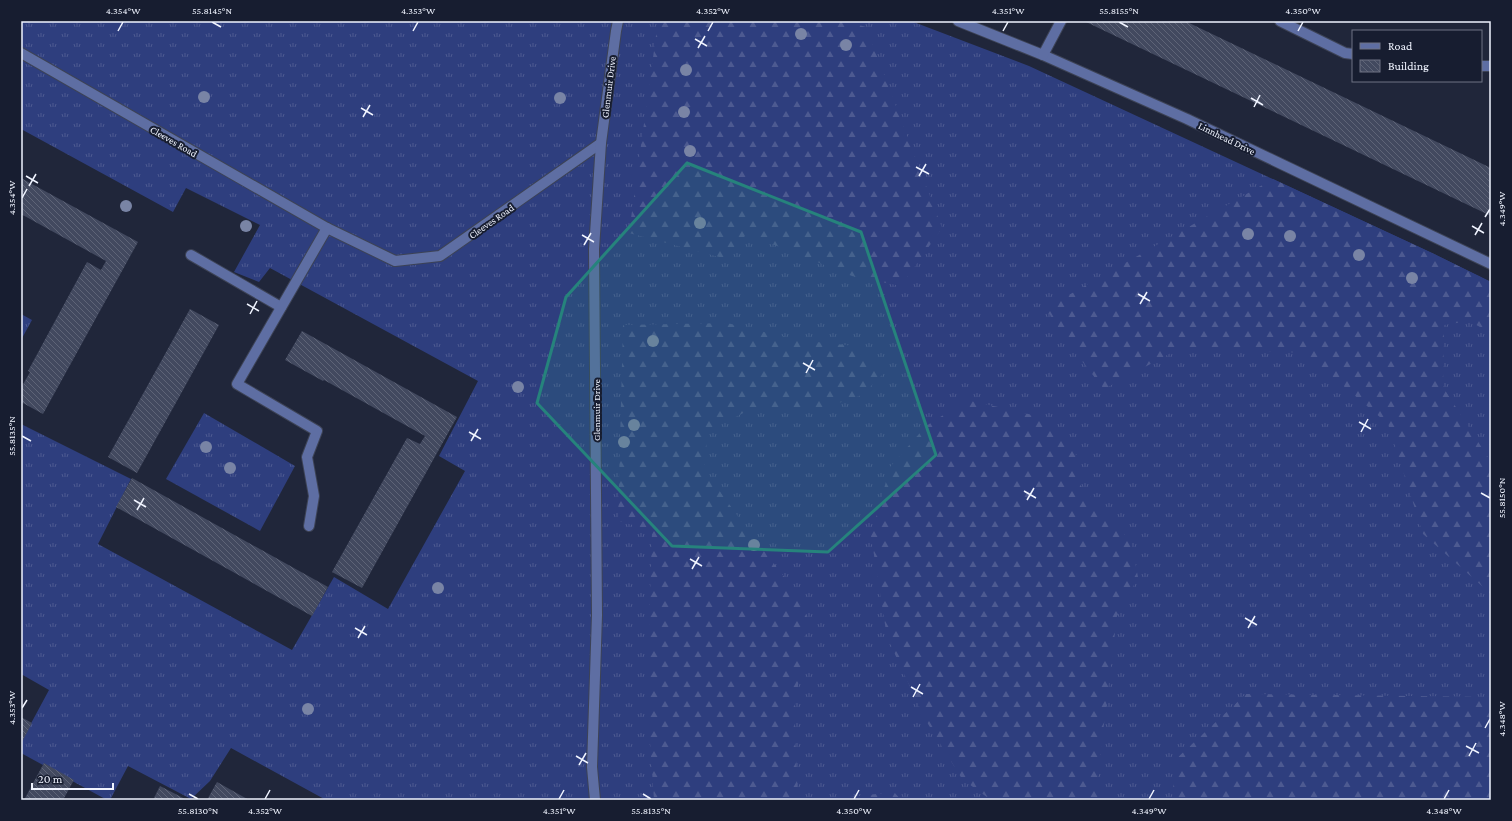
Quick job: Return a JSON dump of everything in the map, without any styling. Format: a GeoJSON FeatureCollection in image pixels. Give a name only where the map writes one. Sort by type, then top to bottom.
{"type":"FeatureCollection","features":[{"type":"Feature","properties":{"kind":"street","name":"Glenmuir Drive"},"geometry":{"type":"LineString","coordinates":[[595,800],[592,767],[597,615],[594,249],[601,143],[618,21]]}},
{"type":"Feature","properties":{"kind":"street","name":"Linnhead Drive"},"geometry":{"type":"LineString","coordinates":[[958,21],[1042,55],[1187,119],[1491,264]]}},
{"type":"Feature","properties":{"kind":"street"},"geometry":{"type":"LineString","coordinates":[[1042,55],[1061,21]]}},
{"type":"Feature","properties":{"kind":"street"},"geometry":{"type":"LineString","coordinates":[[1280,21],[1345,53],[1352,54]]}},
{"type":"Feature","properties":{"kind":"street","name":"Cleeves Road"},"geometry":{"type":"LineString","coordinates":[[21,53],[327,228],[395,261],[440,256],[601,143]]}},
{"type":"Feature","properties":{"kind":"street"},"geometry":{"type":"LineString","coordinates":[[309,526],[314,496],[307,457],[317,431],[237,384],[327,228]]}},
{"type":"Feature","properties":{"kind":"street"},"geometry":{"type":"LineString","coordinates":[[191,255],[282,307]]}},
{"type":"Feature","properties":{"kind":"highlighted area"},"geometry":{"type":"Polygon","coordinates":[[[687,163],[861,232],[936,455],[828,552],[672,546],[537,403],[566,297],[687,163]]]}},
{"type":"Feature","properties":{"kind":"green space"},"geometry":{"type":"Polygon","coordinates":[[[21,21],[911,21],[1029,66],[1432,253],[1491,282],[1491,800],[326,800],[231,748],[210,781],[191,799],[128,766],[110,800],[107,800],[21,753],[21,742],[49,690],[21,674],[21,424],[131,479],[98,544],[292,650],[334,577],[388,609],[465,471],[439,456],[478,381],[270,268],[259,282],[234,272],[260,225],[186,188],[173,212],[21,129],[21,21]]]}},
{"type":"Feature","properties":{"kind":"green space"},"geometry":{"type":"Polygon","coordinates":[[[658,21],[845,21],[866,27],[942,228],[901,286],[852,276],[747,234],[723,258],[629,233],[658,21]]]}},
{"type":"Feature","properties":{"kind":"green space"},"geometry":{"type":"Polygon","coordinates":[[[1273,179],[1491,282],[1491,333],[1469,321],[1444,325],[1443,387],[1491,462],[1491,594],[1423,534],[1388,424],[1305,353],[1182,347],[1104,389],[1077,355],[1046,309],[1273,179]]]}},
{"type":"Feature","properties":{"kind":"green space"},"geometry":{"type":"Polygon","coordinates":[[[21,314],[32,320],[21,340],[21,314]]]}},
{"type":"Feature","properties":{"kind":"green space"},"geometry":{"type":"Polygon","coordinates":[[[727,323],[798,340],[855,346],[885,372],[862,395],[821,409],[751,409],[708,431],[704,469],[744,525],[792,587],[808,619],[794,712],[798,800],[654,800],[647,698],[652,530],[618,521],[623,325],[727,323]]]}},
{"type":"Feature","properties":{"kind":"green space"},"geometry":{"type":"Polygon","coordinates":[[[967,400],[1046,418],[1074,444],[1081,486],[1131,542],[1138,577],[1117,616],[1097,782],[1103,800],[991,800],[962,779],[925,719],[887,637],[871,536],[890,467],[926,426],[967,400]]]}},
{"type":"Feature","properties":{"kind":"green space"},"geometry":{"type":"Polygon","coordinates":[[[204,413],[295,466],[260,531],[166,479],[204,413]]]}},
{"type":"Feature","properties":{"kind":"green space"},"geometry":{"type":"Polygon","coordinates":[[[1246,694],[1491,697],[1491,800],[1172,800],[1176,759],[1246,694]]]}},
{"type":"Feature","properties":{"kind":"green space"},"geometry":{"type":"Polygon","coordinates":[[[894,792],[901,800],[849,800],[850,797],[894,792]]]}},
{"type":"Feature","properties":{"kind":"building"},"geometry":{"type":"Polygon","coordinates":[[[1084,21],[1185,21],[1491,168],[1491,216],[1084,21]]]}},
{"type":"Feature","properties":{"kind":"building"},"geometry":{"type":"Polygon","coordinates":[[[21,178],[138,242],[43,414],[21,402],[21,388],[30,372],[28,371],[87,262],[101,270],[106,261],[21,214],[21,178]]]}},
{"type":"Feature","properties":{"kind":"building"},"geometry":{"type":"Polygon","coordinates":[[[190,309],[219,325],[137,473],[108,457],[190,309]]]}},
{"type":"Feature","properties":{"kind":"building"},"geometry":{"type":"Polygon","coordinates":[[[302,331],[457,417],[362,588],[332,572],[407,438],[420,444],[425,436],[285,360],[302,331]]]}},
{"type":"Feature","properties":{"kind":"building"},"geometry":{"type":"Polygon","coordinates":[[[132,478],[328,587],[312,616],[116,507],[132,478]]]}},
{"type":"Feature","properties":{"kind":"building"},"geometry":{"type":"Polygon","coordinates":[[[21,717],[32,723],[21,744],[21,717]]]}},
{"type":"Feature","properties":{"kind":"building"},"geometry":{"type":"Polygon","coordinates":[[[44,763],[74,780],[63,800],[24,800],[44,763]]]}},
{"type":"Feature","properties":{"kind":"building"},"geometry":{"type":"Polygon","coordinates":[[[217,782],[249,800],[207,800],[217,782]]]}},
{"type":"Feature","properties":{"kind":"building"},"geometry":{"type":"Polygon","coordinates":[[[160,786],[187,800],[153,800],[160,786]]]}}]}
